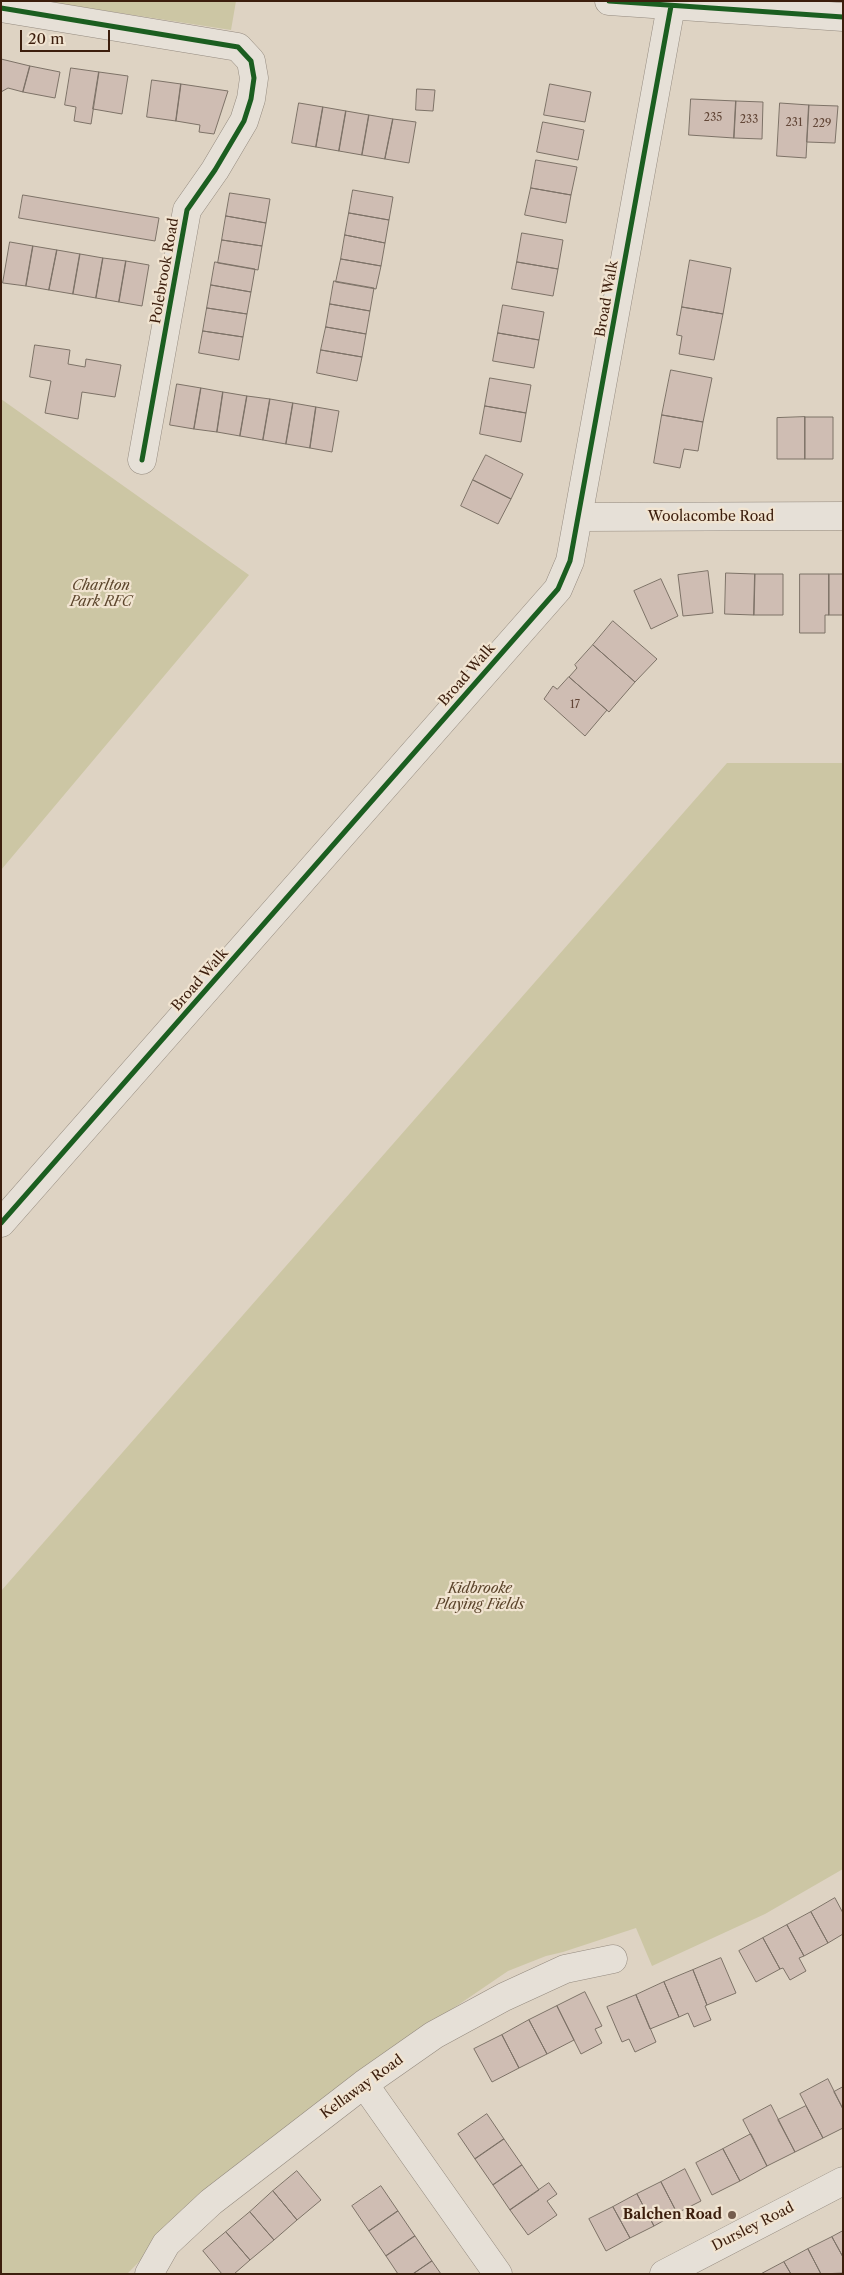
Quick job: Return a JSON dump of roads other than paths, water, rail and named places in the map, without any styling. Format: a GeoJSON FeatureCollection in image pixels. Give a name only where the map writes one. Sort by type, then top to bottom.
{"type":"FeatureCollection","features":[{"type":"Feature","properties":{"kind":"street"},"geometry":{"type":"LineString","coordinates":[[609,1],[843,17]]}},
{"type":"Feature","properties":{"kind":"street","name":"Broad Walk"},"geometry":{"type":"LineString","coordinates":[[1,1223],[558,589],[570,561],[579,517],[671,6]]}},
{"type":"Feature","properties":{"kind":"street","name":"Polebrook Road"},"geometry":{"type":"LineString","coordinates":[[1,8],[238,47],[251,60],[254,78],[251,99],[244,121],[215,170],[187,210],[142,460]]}},
{"type":"Feature","properties":{"kind":"street","name":"Woolacombe Road"},"geometry":{"type":"LineString","coordinates":[[579,517],[843,516]]}},
{"type":"Feature","properties":{"kind":"street","name":"Kellaway Road"},"geometry":{"type":"LineString","coordinates":[[149,2274],[166,2244],[211,2202],[364,2084],[434,2035],[504,1997],[566,1969],[614,1959]]}},
{"type":"Feature","properties":{"kind":"street"},"geometry":{"type":"LineString","coordinates":[[364,2084],[498,2274]]}},
{"type":"Feature","properties":{"kind":"street","name":"Dursley Road"},"geometry":{"type":"LineString","coordinates":[[664,2274],[843,2181]]}},
{"type":"Feature","properties":{"kind":"place","name":"Balchen Road"},"geometry":{"type":"Point","coordinates":[732,2215]}},
{"type":"Feature","properties":{"kind":"park label","name":"Charlton Park RFC"},"geometry":{"type":"Point","coordinates":[101,594]}},
{"type":"Feature","properties":{"kind":"park label","name":"Kidbrooke Playing Fields"},"geometry":{"type":"Point","coordinates":[480,1598]}}]}
